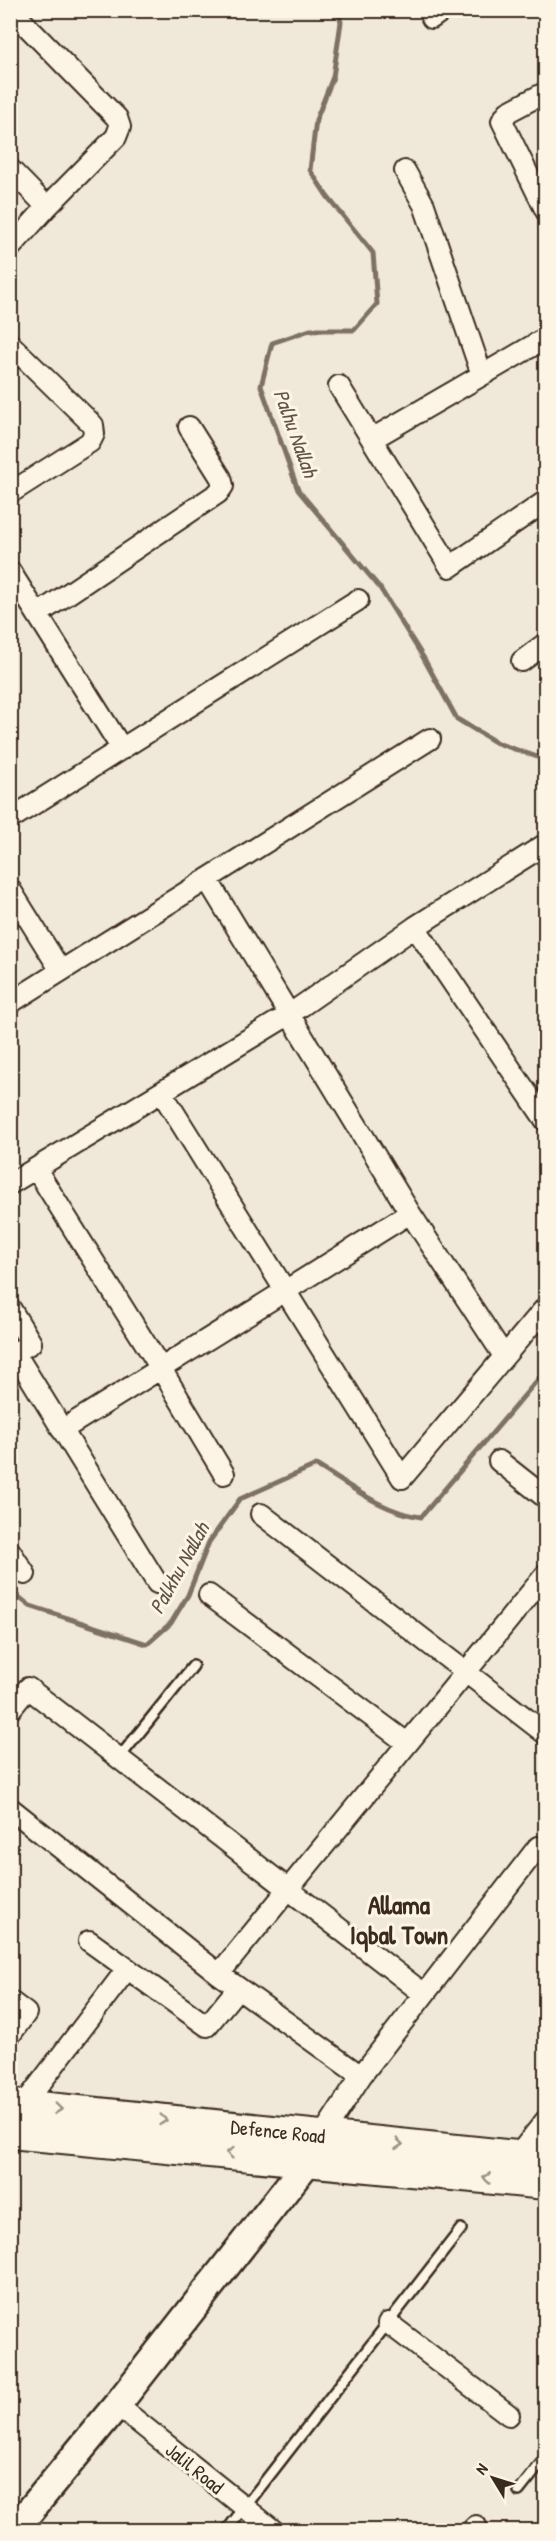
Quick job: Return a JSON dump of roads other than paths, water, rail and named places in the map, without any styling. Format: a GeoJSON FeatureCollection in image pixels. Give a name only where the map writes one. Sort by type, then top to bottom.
{"type":"FeatureCollection","features":[{"type":"Feature","properties":{"kind":"main road","name":"Defence Road"},"geometry":{"type":"LineString","coordinates":[[18,2116],[333,2150],[546,2183]]}},
{"type":"Feature","properties":{"kind":"main road","name":"Defence Road"},"geometry":{"type":"LineString","coordinates":[[333,2150],[531,2159]]}},
{"type":"Feature","properties":{"kind":"street"},"geometry":{"type":"LineString","coordinates":[[10,248],[116,137],[120,128],[117,118],[11,10]]}},
{"type":"Feature","properties":{"kind":"street"},"geometry":{"type":"LineString","coordinates":[[546,92],[508,112],[502,121],[546,211]]}},
{"type":"Feature","properties":{"kind":"street"},"geometry":{"type":"LineString","coordinates":[[10,169],[47,207]]}},
{"type":"Feature","properties":{"kind":"street"},"geometry":{"type":"LineString","coordinates":[[405,171],[424,205],[482,375]]}},
{"type":"Feature","properties":{"kind":"street"},"geometry":{"type":"LineString","coordinates":[[372,439],[546,338]]}},
{"type":"Feature","properties":{"kind":"street"},"geometry":{"type":"LineString","coordinates":[[10,344],[93,425],[94,434],[90,442],[10,493]]}},
{"type":"Feature","properties":{"kind":"street"},"geometry":{"type":"LineString","coordinates":[[339,386],[450,567],[546,501]]}},
{"type":"Feature","properties":{"kind":"street"},"geometry":{"type":"LineString","coordinates":[[38,614],[218,493],[223,486],[221,478],[189,427]]}},
{"type":"Feature","properties":{"kind":"street"},"geometry":{"type":"LineString","coordinates":[[10,571],[122,749]]}},
{"type":"Feature","properties":{"kind":"street"},"geometry":{"type":"LineString","coordinates":[[10,819],[358,600]]}},
{"type":"Feature","properties":{"kind":"street"},"geometry":{"type":"LineString","coordinates":[[522,661],[546,643]]}},
{"type":"Feature","properties":{"kind":"street"},"geometry":{"type":"LineString","coordinates":[[10,1003],[430,739]]}},
{"type":"Feature","properties":{"kind":"street"},"geometry":{"type":"LineString","coordinates":[[10,1184],[290,1014],[415,927],[546,844]]}},
{"type":"Feature","properties":{"kind":"street"},"geometry":{"type":"LineString","coordinates":[[207,879],[410,1213],[504,1356]]}},
{"type":"Feature","properties":{"kind":"street"},"geometry":{"type":"LineString","coordinates":[[10,889],[61,971]]}},
{"type":"Feature","properties":{"kind":"street"},"geometry":{"type":"LineString","coordinates":[[415,927],[546,1121]]}},
{"type":"Feature","properties":{"kind":"street"},"geometry":{"type":"LineString","coordinates":[[162,1093],[402,1478],[546,1307]]}},
{"type":"Feature","properties":{"kind":"street"},"geometry":{"type":"LineString","coordinates":[[36,1169],[224,1474]]}},
{"type":"Feature","properties":{"kind":"street"},"geometry":{"type":"LineString","coordinates":[[62,1430],[410,1213]]}},
{"type":"Feature","properties":{"kind":"street"},"geometry":{"type":"LineString","coordinates":[[10,1308],[32,1343],[13,1355],[157,1583]]}},
{"type":"Feature","properties":{"kind":"street"},"geometry":{"type":"LineString","coordinates":[[500,1461],[546,1498]]}},
{"type":"Feature","properties":{"kind":"street"},"geometry":{"type":"LineString","coordinates":[[261,1514],[546,1734]]}},
{"type":"Feature","properties":{"kind":"street"},"geometry":{"type":"LineString","coordinates":[[10,1551],[25,1574]]}},
{"type":"Feature","properties":{"kind":"street"},"geometry":{"type":"LineString","coordinates":[[219,1974],[546,1574]]}},
{"type":"Feature","properties":{"kind":"street"},"geometry":{"type":"LineString","coordinates":[[209,1595],[407,1743]]}},
{"type":"Feature","properties":{"kind":"street"},"geometry":{"type":"LineString","coordinates":[[10,1710],[28,1688],[424,1994]]}},
{"type":"Feature","properties":{"kind":"street"},"geometry":{"type":"LineString","coordinates":[[10,1808],[219,1974],[361,2076]]}},
{"type":"Feature","properties":{"kind":"street"},"geometry":{"type":"LineString","coordinates":[[14,2530],[333,2150],[361,2076],[538,1847]]}},
{"type":"Feature","properties":{"kind":"street"},"geometry":{"type":"LineString","coordinates":[[89,1941],[207,2026],[238,1988]]}},
{"type":"Feature","properties":{"kind":"street"},"geometry":{"type":"LineString","coordinates":[[18,2116],[127,1969]]}},
{"type":"Feature","properties":{"kind":"street"},"geometry":{"type":"LineString","coordinates":[[10,2001],[26,2013],[10,2035]]}},
{"type":"Feature","properties":{"kind":"street"},"geometry":{"type":"LineString","coordinates":[[531,2159],[546,2120]]}},
{"type":"Feature","properties":{"kind":"street"},"geometry":{"type":"LineString","coordinates":[[388,2323],[509,2415]]}},
{"type":"Feature","properties":{"kind":"street","name":"Jalil Road"},"geometry":{"type":"LineString","coordinates":[[117,2405],[273,2530]]}},
{"type":"Feature","properties":{"kind":"lane"},"geometry":{"type":"LineString","coordinates":[[119,1758],[193,1666]]}},
{"type":"Feature","properties":{"kind":"lane"},"geometry":{"type":"LineString","coordinates":[[227,2530],[461,2229]]}},
{"type":"Feature","properties":{"kind":"lane"},"geometry":{"type":"LineString","coordinates":[[519,2491],[546,2457]]}},
{"type":"Feature","properties":{"kind":"waterway","name":"Palhu Nallah"},"geometry":{"type":"LineString","coordinates":[[338,10],[341,22],[333,77],[316,120],[310,170],[327,196],[373,253],[377,304],[354,330],[310,330],[272,343],[261,386],[298,490],[380,588],[423,657],[457,719],[497,743],[546,760]]}},
{"type":"Feature","properties":{"kind":"waterway","name":"Palkhu Nallah"},"geometry":{"type":"LineString","coordinates":[[10,1590],[30,1606],[147,1644],[171,1623],[188,1595],[209,1542],[240,1499],[316,1465],[379,1504],[421,1517],[546,1370]]}},
{"type":"Feature","properties":{"kind":"district","name":"Allama Iqbal Town"},"geometry":{"type":"Point","coordinates":[399,1918]}}]}
